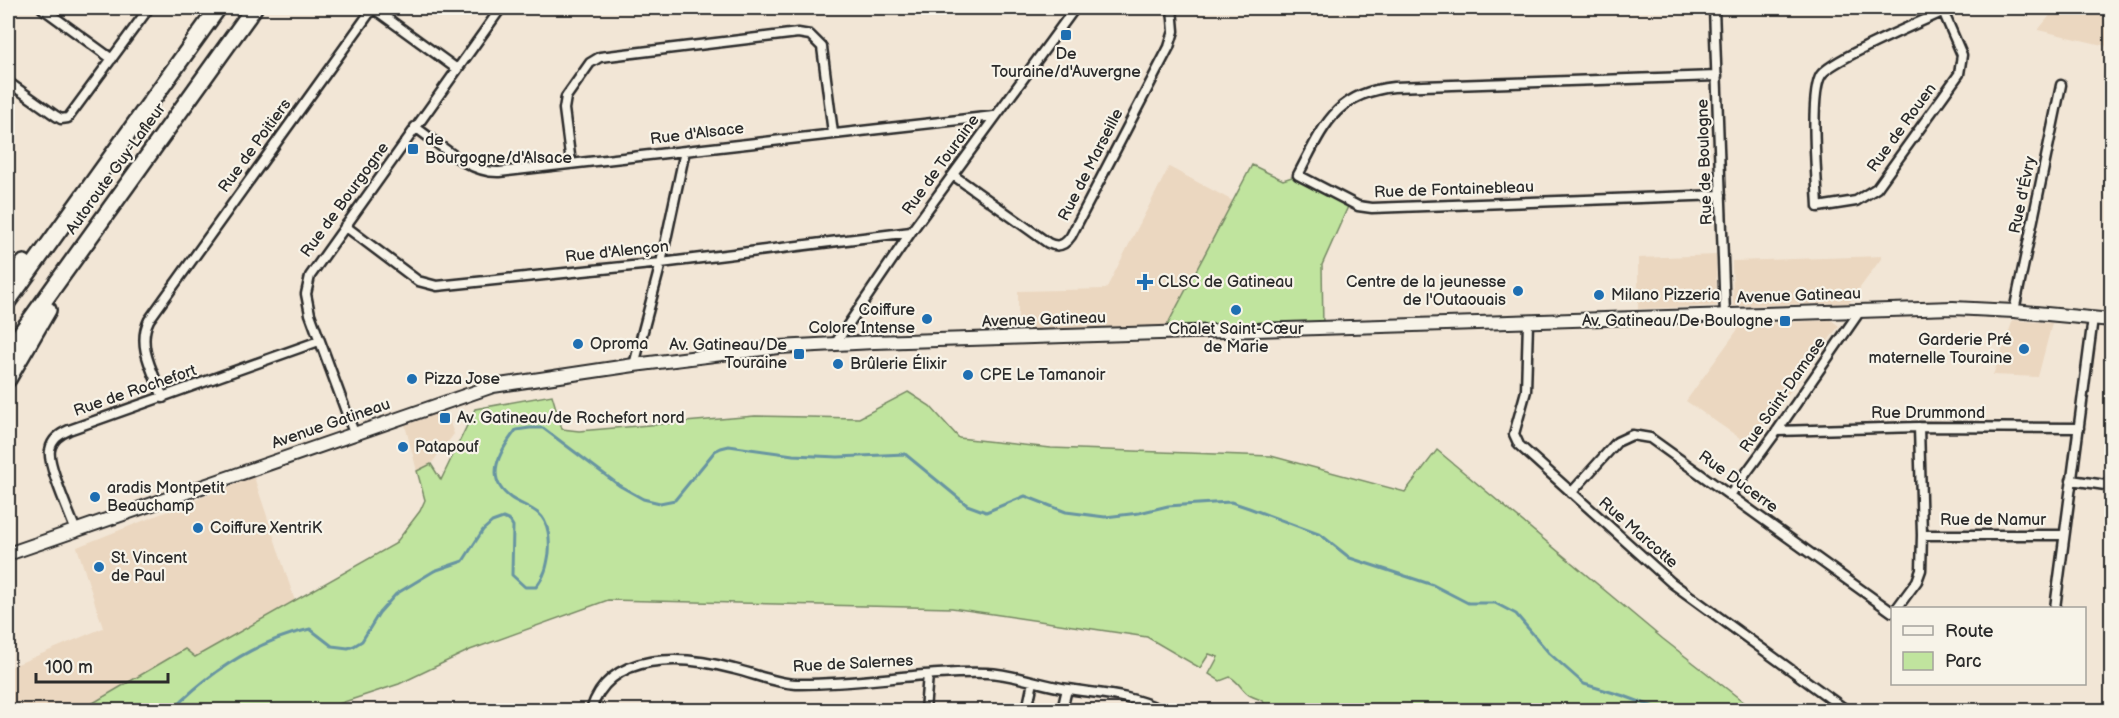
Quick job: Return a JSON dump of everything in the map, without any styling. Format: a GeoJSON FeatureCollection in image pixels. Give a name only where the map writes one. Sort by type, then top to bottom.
{"type":"FeatureCollection","features":[{"type":"Feature","properties":{"kind":"highway","name":"Autoroute Guy-Lafleur"},"geometry":{"type":"LineString","coordinates":[[8,301],[218,8]]}},
{"type":"Feature","properties":{"kind":"highway","name":"Autoroute Guy-Lafleur"},"geometry":{"type":"LineString","coordinates":[[8,351],[254,8]]}},
{"type":"Feature","properties":{"kind":"highway"},"geometry":{"type":"LineString","coordinates":[[8,282],[90,186]]}},
{"type":"Feature","properties":{"kind":"highway"},"geometry":{"type":"LineString","coordinates":[[8,379],[82,247]]}},
{"type":"Feature","properties":{"kind":"street"},"geometry":{"type":"LineString","coordinates":[[8,82],[56,116],[64,119],[71,115],[149,8]]}},
{"type":"Feature","properties":{"kind":"street","name":"Rue de Poitiers"},"geometry":{"type":"LineString","coordinates":[[163,398],[144,347],[143,333],[149,320],[373,8],[457,69]]}},
{"type":"Feature","properties":{"kind":"street","name":"Rue de Bourgogne"},"geometry":{"type":"LineString","coordinates":[[354,433],[319,341],[307,303],[307,285],[314,267],[501,8]]}},
{"type":"Feature","properties":{"kind":"street","name":"Rue de Touraine"},"geometry":{"type":"LineString","coordinates":[[835,344],[910,232],[1075,8]]}},
{"type":"Feature","properties":{"kind":"street","name":"Rue de Marseille"},"geometry":{"type":"LineString","coordinates":[[953,175],[1048,243],[1058,246],[1064,244],[1071,236],[1169,47],[1174,31],[1172,8]]}},
{"type":"Feature","properties":{"kind":"street","name":"Rue de Boulogne"},"geometry":{"type":"LineString","coordinates":[[1714,8],[1725,315]]}},
{"type":"Feature","properties":{"kind":"street"},"geometry":{"type":"LineString","coordinates":[[46,9],[112,59]]}},
{"type":"Feature","properties":{"kind":"street","name":"Rue de Rouen"},"geometry":{"type":"LineString","coordinates":[[1947,9],[1962,61],[1959,74],[1876,188],[1856,201],[1818,207],[1815,99],[1821,76],[1839,62],[1947,9]]}},
{"type":"Feature","properties":{"kind":"street"},"geometry":{"type":"LineString","coordinates":[[571,164],[565,103],[569,92],[594,60],[608,56],[798,33],[810,35],[822,47],[833,133]]}},
{"type":"Feature","properties":{"kind":"street","name":"Rue de Fontainebleau"},"geometry":{"type":"LineString","coordinates":[[1717,76],[1394,87],[1371,90],[1353,98],[1330,119],[1298,175],[1358,206],[1372,208],[1721,195]]}},
{"type":"Feature","properties":{"kind":"street","name":"Rue d'Évry"},"geometry":{"type":"LineString","coordinates":[[2014,311],[2061,85]]}},
{"type":"Feature","properties":{"kind":"street","name":"Rue d'Alsace"},"geometry":{"type":"LineString","coordinates":[[416,127],[467,163],[489,172],[994,116]]}},
{"type":"Feature","properties":{"kind":"street"},"geometry":{"type":"LineString","coordinates":[[634,365],[661,263],[685,151]]}},
{"type":"Feature","properties":{"kind":"street","name":"Rue d'Alençon"},"geometry":{"type":"LineString","coordinates":[[345,226],[418,281],[437,286],[661,263],[910,232]]}},
{"type":"Feature","properties":{"kind":"street","name":"Avenue Gatineau"},"geometry":{"type":"LineString","coordinates":[[8,555],[493,386],[634,365],[776,348],[835,344],[1953,308],[2112,320]]}},
{"type":"Feature","properties":{"kind":"street","name":"Rue Saint-Damase"},"geometry":{"type":"LineString","coordinates":[[1730,495],[1860,311]]}},
{"type":"Feature","properties":{"kind":"street"},"geometry":{"type":"LineString","coordinates":[[2055,607],[2093,318]]}},
{"type":"Feature","properties":{"kind":"street","name":"Rue Marcotte"},"geometry":{"type":"LineString","coordinates":[[1528,322],[1527,383],[1514,434],[1519,445],[1680,589],[1846,711]]}},
{"type":"Feature","properties":{"kind":"street","name":"Rue de Rochefort"},"geometry":{"type":"LineString","coordinates":[[76,531],[51,462],[50,448],[62,433],[319,341]]}},
{"type":"Feature","properties":{"kind":"street"},"geometry":{"type":"LineString","coordinates":[[1898,607],[1920,575],[1922,535],[1919,427]]}},
{"type":"Feature","properties":{"kind":"street","name":"Rue Drummond"},"geometry":{"type":"LineString","coordinates":[[1777,431],[1919,427],[2079,428]]}},
{"type":"Feature","properties":{"kind":"street","name":"Rue Ducerre"},"geometry":{"type":"LineString","coordinates":[[1571,493],[1617,442],[1632,435],[1650,438],[1891,611]]}},
{"type":"Feature","properties":{"kind":"street"},"geometry":{"type":"LineString","coordinates":[[2071,480],[2112,486]]}},
{"type":"Feature","properties":{"kind":"street","name":"Rue de Namur"},"geometry":{"type":"LineString","coordinates":[[1922,535],[2064,535]]}},
{"type":"Feature","properties":{"kind":"street","name":"Rue de Salernes"},"geometry":{"type":"LineString","coordinates":[[591,711],[599,692],[616,675],[633,665],[658,660],[710,663],[776,682],[796,684],[990,673],[1067,689],[1126,697],[1161,711]]}},
{"type":"Feature","properties":{"kind":"street"},"geometry":{"type":"LineString","coordinates":[[925,711],[928,675]]}},
{"type":"Feature","properties":{"kind":"street"},"geometry":{"type":"LineString","coordinates":[[1027,711],[1033,682]]}},
{"type":"Feature","properties":{"kind":"street"},"geometry":{"type":"LineString","coordinates":[[1062,711],[1067,689]]}},
{"type":"Feature","properties":{"kind":"shaded area"},"geometry":{"type":"Polygon","coordinates":[[[2056,8],[2111,8],[2111,47],[2038,30],[2056,8]]]}},
{"type":"Feature","properties":{"kind":"shaded area"},"geometry":{"type":"Polygon","coordinates":[[[1169,167],[1233,201],[1163,333],[1087,328],[1018,331],[1018,291],[1106,289],[1169,167]]]}},
{"type":"Feature","properties":{"kind":"shaded area"},"geometry":{"type":"Polygon","coordinates":[[[1716,255],[1717,306],[1638,309],[1638,258],[1716,255]]]}},
{"type":"Feature","properties":{"kind":"shaded area"},"geometry":{"type":"Polygon","coordinates":[[[1883,256],[1849,303],[1733,306],[1732,261],[1883,256]]]}},
{"type":"Feature","properties":{"kind":"shaded area"},"geometry":{"type":"Polygon","coordinates":[[[1831,320],[1839,326],[1750,445],[1686,401],[1741,325],[1831,320]]]}},
{"type":"Feature","properties":{"kind":"shaded area","name":"Garderie Pré maternelle Touraine"},"geometry":{"type":"Polygon","coordinates":[[[2013,320],[2052,323],[2038,377],[1993,375],[2013,320]]]}},
{"type":"Feature","properties":{"kind":"shaded area"},"geometry":{"type":"Polygon","coordinates":[[[446,411],[454,434],[431,464],[417,471],[405,425],[446,411]]]}},
{"type":"Feature","properties":{"kind":"shaded area"},"geometry":{"type":"Polygon","coordinates":[[[254,477],[295,601],[195,657],[185,649],[81,710],[8,710],[8,668],[103,628],[77,547],[254,477]]]}},
{"type":"Feature","properties":{"kind":"green space"},"geometry":{"type":"Polygon","coordinates":[[[1252,165],[1283,180],[1298,175],[1350,202],[1322,265],[1323,329],[1163,333],[1252,165]]]}},
{"type":"Feature","properties":{"kind":"green space"},"geometry":{"type":"Polygon","coordinates":[[[908,392],[930,406],[959,438],[1051,448],[1271,456],[1405,492],[1437,450],[1663,639],[1754,710],[1269,710],[1262,701],[1249,695],[1230,677],[1220,681],[1209,674],[1218,657],[1209,654],[1200,668],[1147,637],[952,608],[608,600],[470,650],[399,684],[320,710],[81,710],[185,649],[195,657],[395,544],[420,511],[425,500],[417,471],[431,464],[441,480],[475,409],[552,395],[562,429],[579,431],[755,416],[859,418],[908,392]]]}},
{"type":"Feature","properties":{"kind":"waterway"},"geometry":{"type":"LineString","coordinates":[[172,710],[218,670],[235,659],[290,634],[310,629],[332,646],[348,648],[354,646],[362,641],[379,613],[396,594],[434,571],[463,561],[483,530],[492,522],[503,518],[510,521],[513,526],[512,575],[525,587],[536,587],[544,575],[548,558],[547,527],[539,514],[511,498],[503,490],[496,473],[500,455],[516,430],[530,428],[543,428],[620,486],[643,499],[660,503],[675,500],[715,451],[729,446],[793,455],[838,457],[905,454],[967,505],[986,512],[1025,496],[1066,512],[1105,517],[1139,513],[1168,506],[1231,502],[1321,535],[1350,558],[1433,585],[1468,603],[1495,603],[1516,614],[1549,653],[1584,684],[1662,710]]}},
{"type":"Feature","properties":{"kind":"place","name":"De Touraine/d'Auvergne"},"geometry":{"type":"Point","coordinates":[1066,35]}},
{"type":"Feature","properties":{"kind":"place","name":"de Bourgogne/d'Alsace"},"geometry":{"type":"Point","coordinates":[413,149]}},
{"type":"Feature","properties":{"kind":"place","name":"CLSC de Gatineau"},"geometry":{"type":"Point","coordinates":[1145,282]}},
{"type":"Feature","properties":{"kind":"place","name":"Centre de la jeunesse de l'Outaouais"},"geometry":{"type":"Point","coordinates":[1518,291]}},
{"type":"Feature","properties":{"kind":"place","name":"Milano Pizzeria"},"geometry":{"type":"Point","coordinates":[1599,295]}},
{"type":"Feature","properties":{"kind":"place","name":"Chalet Saint-Cœur de Marie"},"geometry":{"type":"Point","coordinates":[1236,310]}},
{"type":"Feature","properties":{"kind":"place","name":"Coiffure Colore Intense"},"geometry":{"type":"Point","coordinates":[927,319]}},
{"type":"Feature","properties":{"kind":"place","name":"Av. Gatineau/De Boulogne"},"geometry":{"type":"Point","coordinates":[1785,321]}},
{"type":"Feature","properties":{"kind":"place","name":"Oproma"},"geometry":{"type":"Point","coordinates":[578,344]}},
{"type":"Feature","properties":{"kind":"place","name":"Garderie Pré maternelle Touraine"},"geometry":{"type":"Point","coordinates":[2024,349]}},
{"type":"Feature","properties":{"kind":"place","name":"Av. Gatineau/De Touraine"},"geometry":{"type":"Point","coordinates":[799,354]}},
{"type":"Feature","properties":{"kind":"place","name":"Brûlerie Élixir"},"geometry":{"type":"Point","coordinates":[838,364]}},
{"type":"Feature","properties":{"kind":"place","name":"CPE Le Tamanoir"},"geometry":{"type":"Point","coordinates":[968,375]}},
{"type":"Feature","properties":{"kind":"place","name":"Pizza Jose"},"geometry":{"type":"Point","coordinates":[412,379]}},
{"type":"Feature","properties":{"kind":"place","name":"Av. Gatineau/de Rochefort nord"},"geometry":{"type":"Point","coordinates":[445,418]}},
{"type":"Feature","properties":{"kind":"place","name":"Patapouf"},"geometry":{"type":"Point","coordinates":[403,447]}},
{"type":"Feature","properties":{"kind":"place","name":"aradis Montpetit Beauchamp"},"geometry":{"type":"Point","coordinates":[95,497]}},
{"type":"Feature","properties":{"kind":"place","name":"Coiffure XentriK"},"geometry":{"type":"Point","coordinates":[198,528]}},
{"type":"Feature","properties":{"kind":"place","name":"St. Vincent de Paul"},"geometry":{"type":"Point","coordinates":[99,567]}}]}
